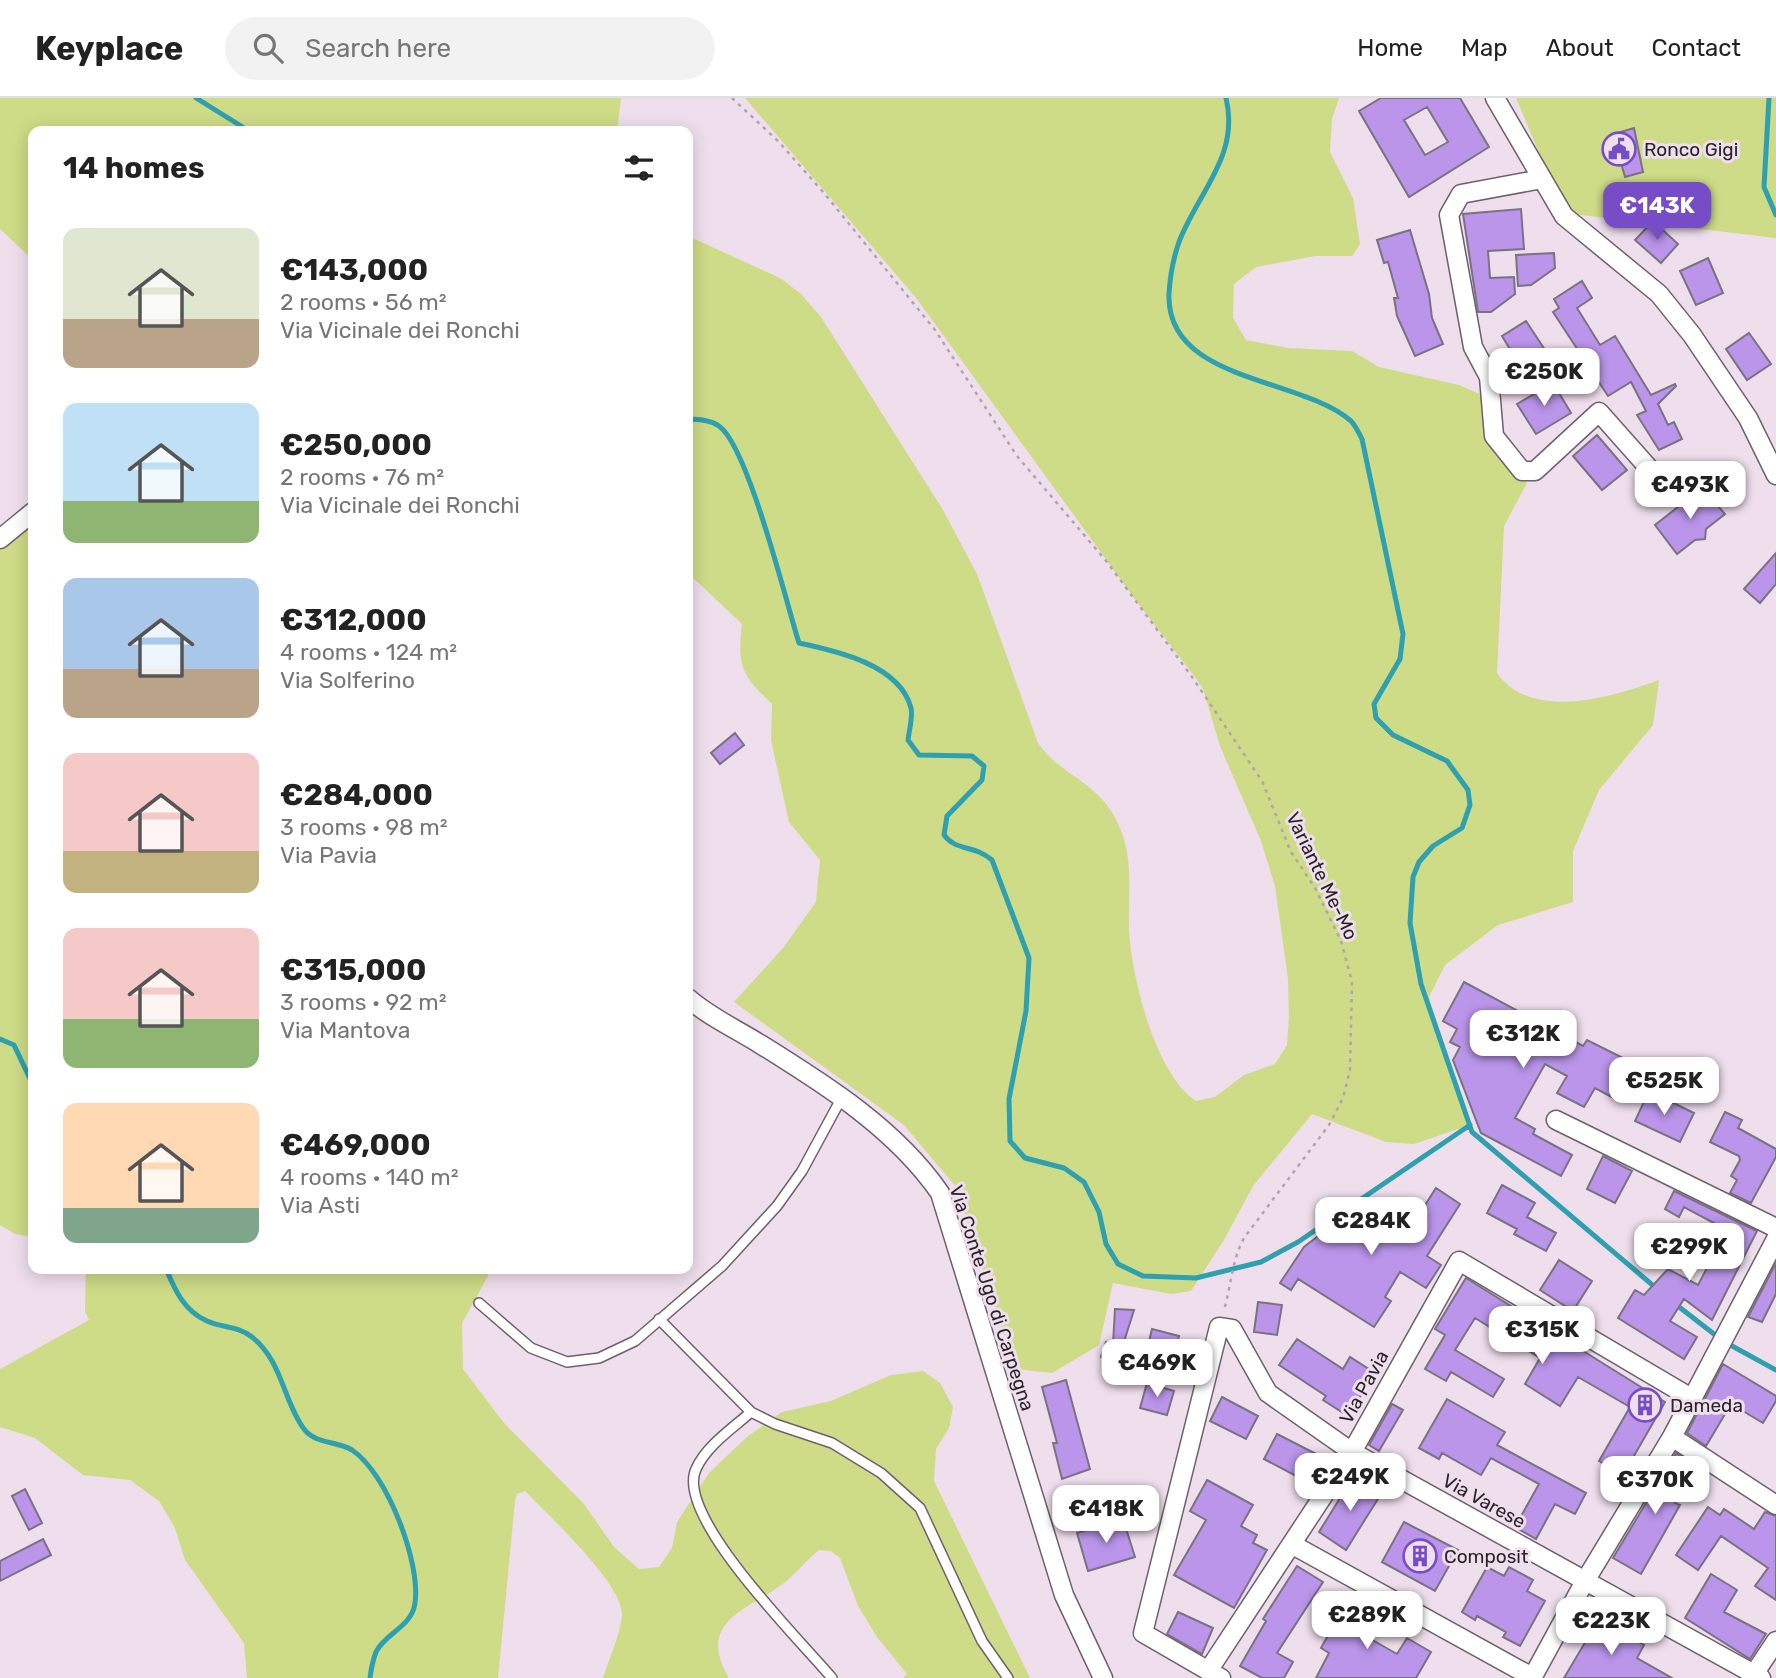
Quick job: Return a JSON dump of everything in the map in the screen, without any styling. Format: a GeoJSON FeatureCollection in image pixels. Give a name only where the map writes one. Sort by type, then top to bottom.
{"type":"FeatureCollection","features":[{"type":"Feature","properties":{"kind":"street"},"geometry":{"type":"LineString","coordinates":[[1496,98],[1564,216],[1659,295],[1692,335],[1748,418],[1776,475]]}},
{"type":"Feature","properties":{"kind":"street"},"geometry":{"type":"LineString","coordinates":[[1542,179],[1461,194],[1449,215],[1473,347],[1489,377],[1494,436],[1522,471],[1535,471],[1599,412],[1670,492]]}},
{"type":"Feature","properties":{"kind":"street"},"geometry":{"type":"LineString","coordinates":[[0,539],[28,516]]}},
{"type":"Feature","properties":{"kind":"street","name":"Via Conte Ugo di Carpegna"},"geometry":{"type":"LineString","coordinates":[[693,1001],[841,1099],[896,1140],[919,1162],[940,1193],[1064,1595],[1103,1678]]}},
{"type":"Feature","properties":{"kind":"street"},"geometry":{"type":"LineString","coordinates":[[1556,1120],[1776,1228]]}},
{"type":"Feature","properties":{"kind":"street"},"geometry":{"type":"LineString","coordinates":[[1293,1545],[1532,1678],[1585,1581],[1672,1437],[1776,1239]]}},
{"type":"Feature","properties":{"kind":"street","name":"Via Pavia"},"geometry":{"type":"LineString","coordinates":[[1214,1674],[1352,1452],[1459,1261],[1693,1399]]}},
{"type":"Feature","properties":{"kind":"street"},"geometry":{"type":"LineString","coordinates":[[1214,1674],[1143,1633],[1219,1327]]}},
{"type":"Feature","properties":{"kind":"street","name":"Via Varese"},"geometry":{"type":"LineString","coordinates":[[1219,1327],[1232,1329],[1268,1393],[1352,1452],[1758,1676]]}},
{"type":"Feature","properties":{"kind":"street"},"geometry":{"type":"LineString","coordinates":[[1672,1437],[1776,1505]]}},
{"type":"Feature","properties":{"kind":"street"},"geometry":{"type":"LineString","coordinates":[[1758,1676],[1776,1641]]}},
{"type":"Feature","properties":{"kind":"lane"},"geometry":{"type":"LineString","coordinates":[[479,1303],[531,1348],[567,1362],[599,1358],[635,1341],[722,1266],[777,1206],[802,1171],[841,1099]]}},
{"type":"Feature","properties":{"kind":"lane"},"geometry":{"type":"LineString","coordinates":[[659,1319],[751,1412],[775,1424],[832,1443],[881,1473],[919,1508],[982,1642],[1007,1678]]}},
{"type":"Feature","properties":{"kind":"lane"},"geometry":{"type":"LineString","coordinates":[[751,1412],[711,1447],[694,1471],[694,1495],[716,1538],[742,1576],[832,1678]]}},
{"type":"Feature","properties":{"kind":"path","name":"Variante Me-Mo"},"geometry":{"type":"LineString","coordinates":[[732,98],[778,141],[815,183],[928,321],[1017,456],[1107,562],[1223,720],[1262,781],[1291,852],[1315,888],[1341,941],[1352,982],[1350,1070],[1343,1098],[1329,1125],[1244,1238],[1234,1261],[1234,1273],[1219,1327]]}},
{"type":"Feature","properties":{"kind":"green space"},"geometry":{"type":"Polygon","coordinates":[[[0,98],[621,98],[618,126],[28,126],[28,255],[0,229],[0,98]]]}},
{"type":"Feature","properties":{"kind":"green space"},"geometry":{"type":"Polygon","coordinates":[[[745,98],[1339,98],[1332,119],[1330,152],[1353,198],[1360,244],[1352,256],[1315,256],[1256,267],[1234,284],[1233,318],[1246,340],[1288,348],[1352,351],[1379,367],[1459,385],[1487,397],[1508,465],[1527,483],[1504,526],[1497,673],[1512,688],[1530,697],[1551,701],[1596,698],[1659,680],[1653,725],[1599,790],[1573,851],[1573,902],[1498,925],[1445,965],[1429,997],[1470,1125],[1414,1144],[1386,1142],[1312,1114],[1253,1186],[1224,1240],[1191,1291],[1171,1294],[1113,1283],[1099,1345],[1052,1373],[1015,1369],[956,1187],[904,1125],[734,1002],[783,948],[816,902],[820,860],[789,822],[771,740],[772,704],[748,677],[741,661],[742,624],[693,578],[693,238],[780,278],[800,293],[821,317],[943,510],[977,574],[1038,743],[1060,766],[1106,803],[1123,836],[1129,871],[1131,951],[1141,998],[1148,1023],[1169,1070],[1181,1088],[1196,1101],[1215,1097],[1244,1075],[1275,1064],[1287,1045],[1288,979],[1275,886],[1261,841],[1220,746],[1203,689],[917,299],[745,98]]]}},
{"type":"Feature","properties":{"kind":"green space"},"geometry":{"type":"Polygon","coordinates":[[[1516,98],[1776,98],[1776,238],[1573,214],[1543,162],[1516,98]]]}},
{"type":"Feature","properties":{"kind":"green space"},"geometry":{"type":"Polygon","coordinates":[[[28,516],[28,1236],[15,1234],[0,1225],[0,539],[28,516]]]}},
{"type":"Feature","properties":{"kind":"green space"},"geometry":{"type":"Polygon","coordinates":[[[86,1274],[488,1274],[462,1323],[463,1369],[504,1423],[584,1504],[614,1547],[639,1569],[659,1567],[672,1548],[677,1522],[709,1473],[748,1436],[782,1412],[831,1401],[891,1375],[923,1371],[940,1383],[953,1407],[949,1428],[936,1449],[934,1481],[1030,1678],[903,1678],[907,1674],[877,1637],[858,1606],[840,1558],[831,1551],[819,1550],[784,1583],[742,1610],[722,1630],[718,1642],[720,1658],[729,1678],[603,1678],[621,1623],[619,1602],[611,1586],[582,1550],[525,1491],[517,1494],[515,1501],[498,1678],[247,1678],[244,1643],[185,1560],[175,1528],[159,1501],[130,1480],[83,1475],[35,1438],[0,1427],[0,1369],[89,1320],[85,1311],[86,1274]]]}},
{"type":"Feature","properties":{"kind":"building"},"geometry":{"type":"Polygon","coordinates":[[[1381,98],[1460,98],[1489,147],[1409,197],[1359,111],[1381,98]],[[1427,107],[1404,120],[1425,155],[1448,142],[1427,107]]]}},
{"type":"Feature","properties":{"kind":"building"},"geometry":{"type":"Polygon","coordinates":[[[1634,128],[1643,172],[1625,177],[1615,142],[1624,139],[1621,132],[1634,128]]]}},
{"type":"Feature","properties":{"kind":"building"},"geometry":{"type":"Polygon","coordinates":[[[1521,209],[1524,249],[1488,251],[1490,278],[1514,277],[1515,294],[1491,312],[1478,312],[1463,214],[1521,209]]]}},
{"type":"Feature","properties":{"kind":"building"},"geometry":{"type":"Polygon","coordinates":[[[1653,221],[1678,244],[1661,263],[1635,240],[1653,221]]]}},
{"type":"Feature","properties":{"kind":"building"},"geometry":{"type":"Polygon","coordinates":[[[1410,230],[1429,294],[1432,318],[1443,344],[1415,356],[1397,316],[1394,298],[1398,298],[1388,262],[1384,263],[1377,240],[1410,230]]]}},
{"type":"Feature","properties":{"kind":"building"},"geometry":{"type":"Polygon","coordinates":[[[1554,253],[1555,268],[1531,285],[1518,286],[1516,255],[1554,253]]]}},
{"type":"Feature","properties":{"kind":"building"},"geometry":{"type":"Polygon","coordinates":[[[1708,258],[1723,293],[1696,305],[1680,271],[1708,258]]]}},
{"type":"Feature","properties":{"kind":"building"},"geometry":{"type":"Polygon","coordinates":[[[1582,281],[1592,298],[1577,308],[1600,345],[1615,336],[1651,395],[1675,384],[1658,404],[1668,425],[1674,422],[1682,439],[1659,450],[1637,415],[1646,411],[1631,382],[1608,396],[1553,312],[1559,308],[1554,299],[1582,281]]]}},
{"type":"Feature","properties":{"kind":"building"},"geometry":{"type":"Polygon","coordinates":[[[1526,321],[1549,356],[1524,372],[1502,336],[1526,321]]]}},
{"type":"Feature","properties":{"kind":"building"},"geometry":{"type":"Polygon","coordinates":[[[1749,333],[1771,364],[1747,380],[1726,349],[1749,333]]]}},
{"type":"Feature","properties":{"kind":"building"},"geometry":{"type":"Polygon","coordinates":[[[1553,383],[1571,413],[1536,434],[1517,404],[1553,383]]]}},
{"type":"Feature","properties":{"kind":"building"},"geometry":{"type":"Polygon","coordinates":[[[1597,435],[1627,470],[1602,490],[1573,456],[1597,435]]]}},
{"type":"Feature","properties":{"kind":"building"},"geometry":{"type":"Polygon","coordinates":[[[1702,488],[1725,514],[1706,529],[1705,539],[1695,540],[1677,554],[1655,525],[1702,488]]]}},
{"type":"Feature","properties":{"kind":"building"},"geometry":{"type":"Polygon","coordinates":[[[1776,553],[1776,584],[1760,603],[1744,589],[1776,553]]]}},
{"type":"Feature","properties":{"kind":"building"},"geometry":{"type":"Polygon","coordinates":[[[735,733],[744,745],[720,764],[711,753],[735,733]]]}},
{"type":"Feature","properties":{"kind":"building"},"geometry":{"type":"Polygon","coordinates":[[[1464,982],[1583,1046],[1587,1040],[1637,1065],[1617,1100],[1595,1088],[1584,1107],[1557,1093],[1567,1076],[1545,1064],[1515,1118],[1535,1129],[1533,1134],[1572,1155],[1561,1176],[1481,1133],[1453,1060],[1460,1047],[1450,1042],[1457,1029],[1443,1021],[1464,982]]]}},
{"type":"Feature","properties":{"kind":"building"},"geometry":{"type":"Polygon","coordinates":[[[1649,1091],[1694,1113],[1680,1142],[1635,1121],[1649,1091]]]}},
{"type":"Feature","properties":{"kind":"building"},"geometry":{"type":"Polygon","coordinates":[[[1725,1112],[1742,1120],[1738,1128],[1776,1149],[1776,1157],[1751,1203],[1730,1193],[1737,1180],[1731,1176],[1740,1160],[1739,1156],[1710,1142],[1725,1112]]]}},
{"type":"Feature","properties":{"kind":"building"},"geometry":{"type":"Polygon","coordinates":[[[1603,1156],[1632,1171],[1615,1203],[1587,1189],[1603,1156]]]}},
{"type":"Feature","properties":{"kind":"building"},"geometry":{"type":"Polygon","coordinates":[[[1502,1185],[1535,1203],[1527,1217],[1556,1233],[1546,1251],[1514,1234],[1517,1229],[1487,1213],[1502,1185]]]}},
{"type":"Feature","properties":{"kind":"building"},"geometry":{"type":"Polygon","coordinates":[[[1436,1188],[1460,1204],[1427,1256],[1441,1265],[1426,1288],[1400,1272],[1385,1297],[1391,1301],[1374,1327],[1298,1279],[1291,1290],[1280,1283],[1304,1247],[1364,1201],[1384,1214],[1377,1225],[1402,1241],[1436,1188]]]}},
{"type":"Feature","properties":{"kind":"building"},"geometry":{"type":"Polygon","coordinates":[[[1674,1191],[1757,1231],[1712,1320],[1684,1299],[1670,1321],[1697,1337],[1684,1359],[1618,1318],[1635,1290],[1644,1295],[1668,1269],[1698,1285],[1727,1230],[1684,1207],[1679,1217],[1665,1209],[1674,1191]]]}},
{"type":"Feature","properties":{"kind":"building"},"geometry":{"type":"Polygon","coordinates":[[[1559,1260],[1592,1281],[1573,1311],[1540,1290],[1559,1260]]]}},
{"type":"Feature","properties":{"kind":"building"},"geometry":{"type":"Polygon","coordinates":[[[1776,1263],[1776,1294],[1762,1322],[1748,1317],[1776,1263]]]}},
{"type":"Feature","properties":{"kind":"building"},"geometry":{"type":"Polygon","coordinates":[[[1466,1278],[1665,1402],[1631,1461],[1627,1459],[1619,1473],[1599,1461],[1630,1407],[1578,1377],[1560,1406],[1525,1384],[1540,1358],[1475,1318],[1455,1350],[1504,1379],[1493,1397],[1451,1372],[1446,1381],[1425,1369],[1445,1335],[1435,1329],[1466,1278]]]}},
{"type":"Feature","properties":{"kind":"building"},"geometry":{"type":"Polygon","coordinates":[[[1258,1302],[1282,1305],[1277,1335],[1254,1332],[1258,1302]]]}},
{"type":"Feature","properties":{"kind":"building"},"geometry":{"type":"Polygon","coordinates":[[[1115,1309],[1134,1310],[1117,1364],[1101,1357],[1106,1342],[1113,1344],[1115,1309]]]}},
{"type":"Feature","properties":{"kind":"building"},"geometry":{"type":"Polygon","coordinates":[[[1152,1329],[1179,1336],[1172,1363],[1152,1358],[1155,1348],[1148,1346],[1152,1329]]]}},
{"type":"Feature","properties":{"kind":"building"},"geometry":{"type":"Polygon","coordinates":[[[1297,1339],[1343,1369],[1350,1357],[1375,1373],[1348,1416],[1323,1400],[1326,1396],[1279,1365],[1297,1339]]]}},
{"type":"Feature","properties":{"kind":"building"},"geometry":{"type":"Polygon","coordinates":[[[1723,1364],[1776,1396],[1776,1401],[1763,1423],[1731,1404],[1706,1446],[1687,1433],[1723,1364]]]}},
{"type":"Feature","properties":{"kind":"building"},"geometry":{"type":"Polygon","coordinates":[[[1066,1380],[1090,1469],[1062,1479],[1053,1443],[1057,1443],[1042,1387],[1066,1380]]]}},
{"type":"Feature","properties":{"kind":"building"},"geometry":{"type":"Polygon","coordinates":[[[1147,1383],[1174,1391],[1167,1415],[1140,1408],[1147,1383]]]}},
{"type":"Feature","properties":{"kind":"building"},"geometry":{"type":"Polygon","coordinates":[[[1222,1397],[1258,1416],[1246,1439],[1210,1421],[1222,1397]]]}},
{"type":"Feature","properties":{"kind":"building"},"geometry":{"type":"Polygon","coordinates":[[[1447,1399],[1505,1432],[1497,1445],[1586,1493],[1575,1514],[1555,1504],[1536,1539],[1515,1527],[1539,1484],[1491,1458],[1481,1475],[1442,1453],[1439,1459],[1419,1448],[1447,1399]]]}},
{"type":"Feature","properties":{"kind":"building"},"geometry":{"type":"Polygon","coordinates":[[[1392,1404],[1403,1410],[1379,1451],[1369,1445],[1392,1404]]]}},
{"type":"Feature","properties":{"kind":"building"},"geometry":{"type":"Polygon","coordinates":[[[1277,1434],[1324,1458],[1311,1484],[1264,1459],[1277,1434]]]}},
{"type":"Feature","properties":{"kind":"building"},"geometry":{"type":"Polygon","coordinates":[[[1676,1453],[1697,1467],[1675,1503],[1680,1505],[1641,1574],[1613,1558],[1676,1453]]]}},
{"type":"Feature","properties":{"kind":"building"},"geometry":{"type":"Polygon","coordinates":[[[1353,1477],[1381,1494],[1346,1550],[1319,1532],[1353,1477]]]}},
{"type":"Feature","properties":{"kind":"building"},"geometry":{"type":"Polygon","coordinates":[[[1207,1480],[1253,1505],[1241,1526],[1257,1535],[1253,1543],[1267,1550],[1234,1608],[1174,1575],[1206,1520],[1190,1511],[1207,1480]]]}},
{"type":"Feature","properties":{"kind":"building"},"geometry":{"type":"Polygon","coordinates":[[[25,1489],[42,1523],[29,1530],[12,1496],[25,1489]]]}},
{"type":"Feature","properties":{"kind":"building"},"geometry":{"type":"Polygon","coordinates":[[[1708,1507],[1720,1515],[1724,1509],[1754,1529],[1765,1512],[1776,1516],[1776,1600],[1755,1586],[1768,1568],[1721,1536],[1698,1570],[1676,1555],[1708,1507]]]}},
{"type":"Feature","properties":{"kind":"building"},"geometry":{"type":"Polygon","coordinates":[[[1123,1519],[1135,1557],[1088,1571],[1077,1533],[1123,1519]]]}},
{"type":"Feature","properties":{"kind":"building","name":"Composit"},"geometry":{"type":"Polygon","coordinates":[[[1404,1522],[1458,1550],[1435,1591],[1382,1562],[1404,1522]]]}},
{"type":"Feature","properties":{"kind":"building"},"geometry":{"type":"Polygon","coordinates":[[[43,1539],[51,1555],[0,1581],[0,1561],[43,1539]]]}},
{"type":"Feature","properties":{"kind":"building"},"geometry":{"type":"Polygon","coordinates":[[[1297,1566],[1323,1582],[1277,1653],[1293,1662],[1284,1678],[1262,1678],[1240,1666],[1266,1621],[1263,1619],[1297,1566]]]}},
{"type":"Feature","properties":{"kind":"building"},"geometry":{"type":"Polygon","coordinates":[[[1487,1567],[1504,1576],[1509,1567],[1533,1580],[1527,1591],[1545,1601],[1520,1646],[1503,1637],[1506,1632],[1477,1616],[1475,1620],[1462,1612],[1487,1567]]]}},
{"type":"Feature","properties":{"kind":"building"},"geometry":{"type":"Polygon","coordinates":[[[1711,1574],[1737,1590],[1724,1612],[1766,1634],[1750,1659],[1685,1618],[1711,1574]]]}},
{"type":"Feature","properties":{"kind":"building"},"geometry":{"type":"Polygon","coordinates":[[[1349,1598],[1374,1613],[1362,1634],[1397,1654],[1407,1638],[1431,1652],[1416,1678],[1316,1678],[1329,1653],[1321,1648],[1349,1598]]]}},
{"type":"Feature","properties":{"kind":"building"},"geometry":{"type":"Polygon","coordinates":[[[1178,1612],[1213,1628],[1202,1654],[1167,1634],[1178,1612]]]}},
{"type":"Feature","properties":{"kind":"building"},"geometry":{"type":"Polygon","coordinates":[[[1599,1619],[1644,1645],[1637,1658],[1672,1678],[1564,1678],[1599,1619]]]}},
{"type":"Feature","properties":{"kind":"waterway"},"geometry":{"type":"LineString","coordinates":[[196,98],[241,126]]}},
{"type":"Feature","properties":{"kind":"waterway"},"geometry":{"type":"LineString","coordinates":[[1226,98],[1229,119],[1222,156],[1187,224],[1173,261],[1169,294],[1174,323],[1189,345],[1212,361],[1329,407],[1351,421],[1362,439],[1403,634],[1400,659],[1374,704],[1376,718],[1393,735],[1447,761],[1468,790],[1470,805],[1462,828],[1433,846],[1419,862],[1413,877],[1410,923],[1421,984],[1472,1132],[1656,1288]]}},
{"type":"Feature","properties":{"kind":"waterway"},"geometry":{"type":"LineString","coordinates":[[1769,98],[1764,187],[1776,215]]}},
{"type":"Feature","properties":{"kind":"waterway"},"geometry":{"type":"LineString","coordinates":[[693,419],[708,421],[719,426],[730,439],[742,463],[765,527],[799,643],[831,650],[865,662],[894,681],[905,693],[911,708],[908,740],[919,755],[972,756],[984,766],[982,780],[947,816],[944,835],[954,844],[992,860],[1029,958],[1026,1011],[1009,1099],[1010,1141],[1025,1158],[1064,1168],[1084,1182],[1099,1212],[1106,1244],[1118,1264],[1143,1276],[1196,1278],[1261,1262],[1298,1242],[1470,1125]]}},
{"type":"Feature","properties":{"kind":"waterway"},"geometry":{"type":"LineString","coordinates":[[0,1039],[14,1045],[28,1074]]}},
{"type":"Feature","properties":{"kind":"waterway"},"geometry":{"type":"LineString","coordinates":[[168,1274],[177,1292],[192,1312],[207,1321],[247,1333],[262,1346],[270,1357],[304,1429],[320,1440],[352,1450],[365,1462],[389,1498],[413,1565],[415,1603],[409,1618],[380,1645],[370,1678]]}},
{"type":"Feature","properties":{"kind":"waterway"},"geometry":{"type":"LineString","coordinates":[[1674,1303],[1723,1341],[1776,1370]]}},
{"type":"Feature","properties":{"kind":"place","name":"Ronco Gigi"},"geometry":{"type":"Point","coordinates":[1619,149]}},
{"type":"Feature","properties":{"kind":"place","name":"Dameda"},"geometry":{"type":"Point","coordinates":[1645,1405]}},
{"type":"Feature","properties":{"kind":"place","name":"Composit"},"geometry":{"type":"Point","coordinates":[1420,1556]}}]}
